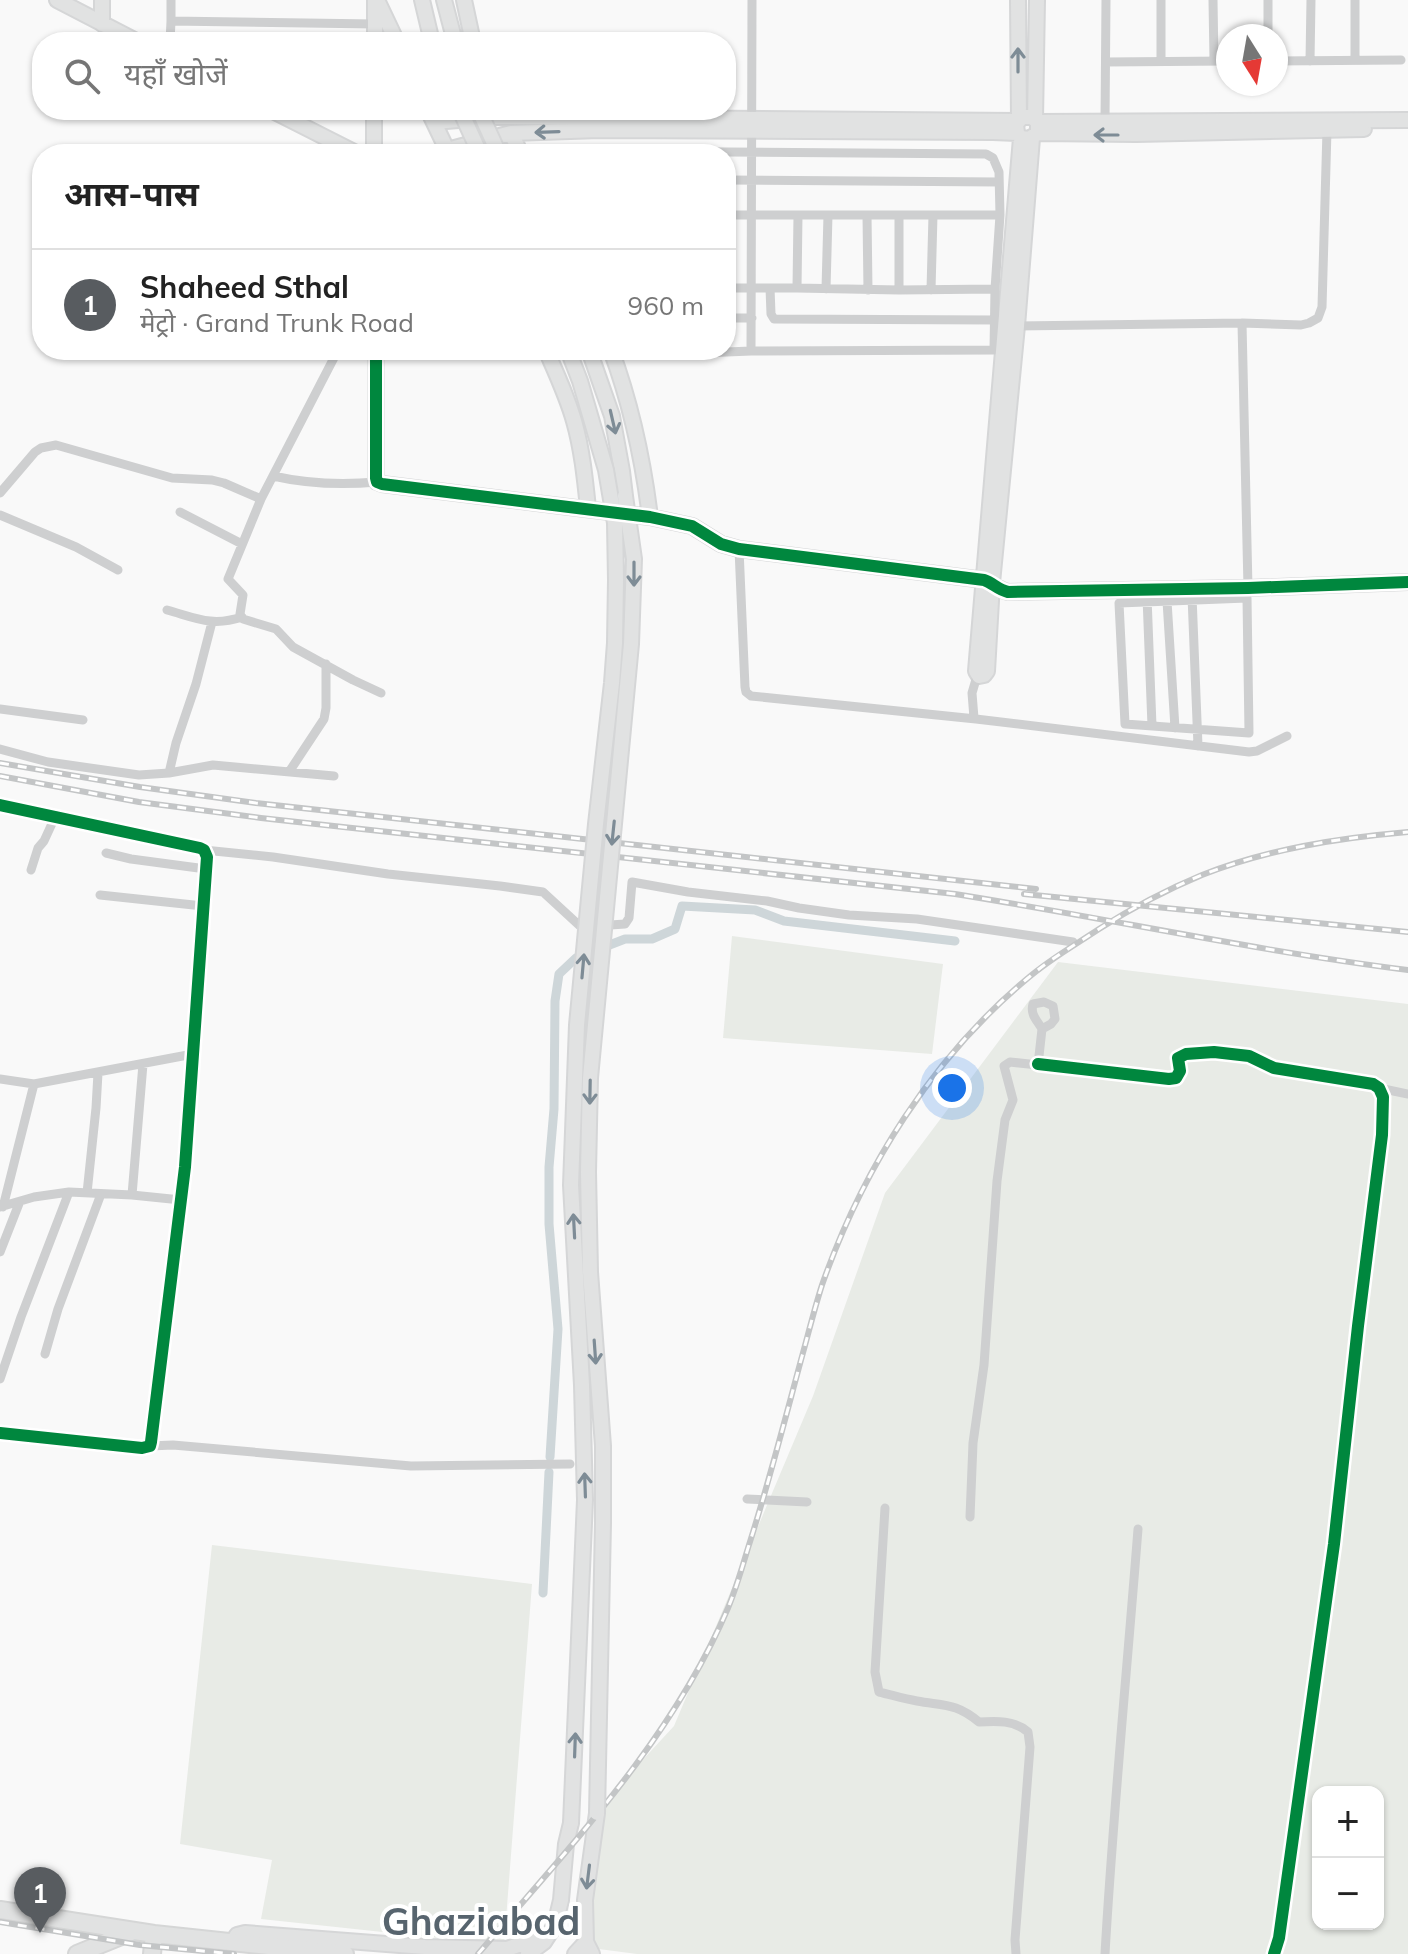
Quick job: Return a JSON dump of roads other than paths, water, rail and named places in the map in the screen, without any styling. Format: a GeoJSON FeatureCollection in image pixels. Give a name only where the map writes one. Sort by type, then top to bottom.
{"type":"FeatureCollection","features":[{"type":"Feature","properties":{"kind":"highway"},"geometry":{"type":"LineString","coordinates":[[0,1910],[154,1934],[345,1954]]}},
{"type":"Feature","properties":{"kind":"highway"},"geometry":{"type":"LineString","coordinates":[[77,1954],[134,1931]]}},
{"type":"Feature","properties":{"kind":"highway"},"geometry":{"type":"LineString","coordinates":[[152,1954],[154,1934]]}},
{"type":"Feature","properties":{"kind":"street"},"geometry":{"type":"LineString","coordinates":[[57,0],[118,32]]}},
{"type":"Feature","properties":{"kind":"street"},"geometry":{"type":"LineString","coordinates":[[94,0],[98,22]]}},
{"type":"Feature","properties":{"kind":"street"},"geometry":{"type":"LineString","coordinates":[[98,22],[102,0]]}},
{"type":"Feature","properties":{"kind":"street"},"geometry":{"type":"LineString","coordinates":[[170,32],[171,0]]}},
{"type":"Feature","properties":{"kind":"street"},"geometry":{"type":"LineString","coordinates":[[375,32],[376,0]]}},
{"type":"Feature","properties":{"kind":"street"},"geometry":{"type":"LineString","coordinates":[[376,0],[392,32]]}},
{"type":"Feature","properties":{"kind":"street"},"geometry":{"type":"LineString","coordinates":[[422,0],[430,32]]}},
{"type":"Feature","properties":{"kind":"street"},"geometry":{"type":"LineString","coordinates":[[444,0],[452,32]]}},
{"type":"Feature","properties":{"kind":"street"},"geometry":{"type":"LineString","coordinates":[[464,0],[471,32]]}},
{"type":"Feature","properties":{"kind":"street"},"geometry":{"type":"LineString","coordinates":[[751,351],[752,0]]}},
{"type":"Feature","properties":{"kind":"street"},"geometry":{"type":"LineString","coordinates":[[974,718],[972,693],[977,676],[987,671],[997,406],[1027,128],[1018,0]]}},
{"type":"Feature","properties":{"kind":"street"},"geometry":{"type":"LineString","coordinates":[[988,582],[1017,326],[1037,0]]}},
{"type":"Feature","properties":{"kind":"street"},"geometry":{"type":"LineString","coordinates":[[1105,121],[1106,0]]}},
{"type":"Feature","properties":{"kind":"street"},"geometry":{"type":"LineString","coordinates":[[1161,0],[1161,61]]}},
{"type":"Feature","properties":{"kind":"street"},"geometry":{"type":"LineString","coordinates":[[1106,62],[1214,61],[1213,0]]}},
{"type":"Feature","properties":{"kind":"street"},"geometry":{"type":"LineString","coordinates":[[1268,0],[1268,24]]}},
{"type":"Feature","properties":{"kind":"street"},"geometry":{"type":"LineString","coordinates":[[1310,61],[1311,0]]}},
{"type":"Feature","properties":{"kind":"street"},"geometry":{"type":"LineString","coordinates":[[1355,0],[1355,60]]}},
{"type":"Feature","properties":{"kind":"street"},"geometry":{"type":"LineString","coordinates":[[171,21],[375,24]]}},
{"type":"Feature","properties":{"kind":"street"},"geometry":{"type":"LineString","coordinates":[[1288,61],[1401,60]]}},
{"type":"Feature","properties":{"kind":"street"},"geometry":{"type":"LineString","coordinates":[[291,120],[338,144]]}},
{"type":"Feature","properties":{"kind":"street"},"geometry":{"type":"LineString","coordinates":[[374,120],[374,144]]}},
{"type":"Feature","properties":{"kind":"street"},"geometry":{"type":"LineString","coordinates":[[433,120],[444,144]]}},
{"type":"Feature","properties":{"kind":"street"},"geometry":{"type":"LineString","coordinates":[[465,120],[475,144]]}},
{"type":"Feature","properties":{"kind":"street"},"geometry":{"type":"LineString","coordinates":[[484,120],[494,144]]}},
{"type":"Feature","properties":{"kind":"street"},"geometry":{"type":"LineString","coordinates":[[652,120],[1027,128],[1124,135],[1408,130]]}},
{"type":"Feature","properties":{"kind":"street"},"geometry":{"type":"LineString","coordinates":[[1027,128],[1105,121],[1408,120]]}},
{"type":"Feature","properties":{"kind":"street"},"geometry":{"type":"LineString","coordinates":[[475,144],[511,133],[753,124]]}},
{"type":"Feature","properties":{"kind":"street"},"geometry":{"type":"LineString","coordinates":[[1017,326],[1301,325],[1314,321],[1321,313],[1327,130]]}},
{"type":"Feature","properties":{"kind":"street"},"geometry":{"type":"LineString","coordinates":[[511,133],[516,144]]}},
{"type":"Feature","properties":{"kind":"street"},"geometry":{"type":"LineString","coordinates":[[736,152],[986,154],[993,158],[999,172],[1000,215],[994,350],[736,352]]}},
{"type":"Feature","properties":{"kind":"street"},"geometry":{"type":"LineString","coordinates":[[736,180],[999,182]]}},
{"type":"Feature","properties":{"kind":"street"},"geometry":{"type":"LineString","coordinates":[[736,215],[1000,215]]}},
{"type":"Feature","properties":{"kind":"street"},"geometry":{"type":"LineString","coordinates":[[797,288],[798,215]]}},
{"type":"Feature","properties":{"kind":"street"},"geometry":{"type":"LineString","coordinates":[[826,289],[828,215]]}},
{"type":"Feature","properties":{"kind":"street"},"geometry":{"type":"LineString","coordinates":[[867,215],[868,290]]}},
{"type":"Feature","properties":{"kind":"street"},"geometry":{"type":"LineString","coordinates":[[899,215],[899,290]]}},
{"type":"Feature","properties":{"kind":"street"},"geometry":{"type":"LineString","coordinates":[[931,290],[933,215]]}},
{"type":"Feature","properties":{"kind":"street"},"geometry":{"type":"LineString","coordinates":[[736,288],[995,289]]}},
{"type":"Feature","properties":{"kind":"street"},"geometry":{"type":"LineString","coordinates":[[770,288],[774,319],[995,320]]}},
{"type":"Feature","properties":{"kind":"street"},"geometry":{"type":"LineString","coordinates":[[736,318],[752,318]]}},
{"type":"Feature","properties":{"kind":"street"},"geometry":{"type":"LineString","coordinates":[[1242,323],[1248,588]]}},
{"type":"Feature","properties":{"kind":"street"},"geometry":{"type":"LineString","coordinates":[[242,617],[243,595],[228,578],[261,499],[330,360]]}},
{"type":"Feature","properties":{"kind":"street"},"geometry":{"type":"LineString","coordinates":[[376,360],[377,482]]}},
{"type":"Feature","properties":{"kind":"street"},"geometry":{"type":"LineString","coordinates":[[550,360],[574,421],[588,508]]}},
{"type":"Feature","properties":{"kind":"street"},"geometry":{"type":"LineString","coordinates":[[528,1954],[544,1942],[555,1925],[571,1823],[585,1500],[571,1185],[576,1054],[615,643],[615,523],[606,470],[572,360]]}},
{"type":"Feature","properties":{"kind":"street"},"geometry":{"type":"LineString","coordinates":[[575,1954],[589,1948],[585,1900],[597,1813],[603,1462],[590,1272],[590,1078],[631,644],[634,559],[612,416],[592,360]]}},
{"type":"Feature","properties":{"kind":"street"},"geometry":{"type":"LineString","coordinates":[[614,360],[634,421],[650,517]]}},
{"type":"Feature","properties":{"kind":"street"},"geometry":{"type":"LineString","coordinates":[[0,493],[35,452],[56,445],[172,478],[224,483],[261,499]]}},
{"type":"Feature","properties":{"kind":"street"},"geometry":{"type":"LineString","coordinates":[[273,476],[328,484],[377,482],[650,517],[692,526],[721,544],[739,549],[988,582],[1003,591],[1017,593],[1146,596],[1248,588],[1408,582]]}},
{"type":"Feature","properties":{"kind":"street"},"geometry":{"type":"LineString","coordinates":[[180,512],[242,544]]}},
{"type":"Feature","properties":{"kind":"street"},"geometry":{"type":"LineString","coordinates":[[1,518],[64,542],[118,570]]}},
{"type":"Feature","properties":{"kind":"street"},"geometry":{"type":"LineString","coordinates":[[739,549],[745,687],[749,695],[974,718],[1253,752],[1287,736]]}},
{"type":"Feature","properties":{"kind":"street"},"geometry":{"type":"LineString","coordinates":[[1192,594],[1198,746]]}},
{"type":"Feature","properties":{"kind":"street"},"geometry":{"type":"LineString","coordinates":[[1192,594],[1247,598],[1249,733],[1125,724],[1119,603],[1146,596],[1167,601],[1192,594]]}},
{"type":"Feature","properties":{"kind":"street"},"geometry":{"type":"LineString","coordinates":[[1146,596],[1154,726],[1152,740]]}},
{"type":"Feature","properties":{"kind":"street"},"geometry":{"type":"LineString","coordinates":[[1167,601],[1175,728]]}},
{"type":"Feature","properties":{"kind":"street"},"geometry":{"type":"LineString","coordinates":[[167,610],[212,622],[242,617],[276,629],[293,647],[381,693]]}},
{"type":"Feature","properties":{"kind":"street"},"geometry":{"type":"LineString","coordinates":[[169,773],[212,622]]}},
{"type":"Feature","properties":{"kind":"street"},"geometry":{"type":"LineString","coordinates":[[289,772],[324,719],[326,664]]}},
{"type":"Feature","properties":{"kind":"street"},"geometry":{"type":"LineString","coordinates":[[0,709],[83,720]]}},
{"type":"Feature","properties":{"kind":"street"},"geometry":{"type":"LineString","coordinates":[[0,749],[48,762],[139,775],[213,765],[334,776]]}},
{"type":"Feature","properties":{"kind":"street"},"geometry":{"type":"LineString","coordinates":[[0,805],[204,850],[543,892],[581,927],[625,924],[629,918],[632,882],[849,915],[917,919],[1073,942]]}},
{"type":"Feature","properties":{"kind":"street"},"geometry":{"type":"LineString","coordinates":[[31,870],[38,848],[55,817]]}},
{"type":"Feature","properties":{"kind":"street"},"geometry":{"type":"LineString","coordinates":[[150,1446],[185,1167],[207,857],[204,850]]}},
{"type":"Feature","properties":{"kind":"street"},"geometry":{"type":"LineString","coordinates":[[106,853],[206,869]]}},
{"type":"Feature","properties":{"kind":"street"},"geometry":{"type":"LineString","coordinates":[[100,895],[203,906]]}},
{"type":"Feature","properties":{"kind":"street"},"geometry":{"type":"LineString","coordinates":[[1038,1064],[1042,1029]]}},
{"type":"Feature","properties":{"kind":"street"},"geometry":{"type":"LineString","coordinates":[[970,1517],[973,1443],[984,1365],[997,1181],[1005,1120],[1013,1100],[1004,1066],[1010,1062],[1038,1064],[1169,1079],[1176,1078],[1180,1071],[1178,1058],[1186,1054],[1214,1052],[1249,1056],[1274,1068],[1373,1084],[1408,1094]]}},
{"type":"Feature","properties":{"kind":"street"},"geometry":{"type":"LineString","coordinates":[[0,1079],[34,1084],[193,1054]]}},
{"type":"Feature","properties":{"kind":"street"},"geometry":{"type":"LineString","coordinates":[[132,1195],[143,1064]]}},
{"type":"Feature","properties":{"kind":"street"},"geometry":{"type":"LineString","coordinates":[[87,1193],[98,1073]]}},
{"type":"Feature","properties":{"kind":"street"},"geometry":{"type":"LineString","coordinates":[[1,1207],[34,1084]]}},
{"type":"Feature","properties":{"kind":"street"},"geometry":{"type":"LineString","coordinates":[[1274,1954],[1281,1923],[1334,1544],[1382,1135],[1383,1097],[1379,1088]]}},
{"type":"Feature","properties":{"kind":"street"},"geometry":{"type":"LineString","coordinates":[[1,1207],[69,1192],[181,1200]]}},
{"type":"Feature","properties":{"kind":"street"},"geometry":{"type":"LineString","coordinates":[[0,1379],[69,1192]]}},
{"type":"Feature","properties":{"kind":"street"},"geometry":{"type":"LineString","coordinates":[[45,1354],[58,1309],[101,1194]]}},
{"type":"Feature","properties":{"kind":"street"},"geometry":{"type":"LineString","coordinates":[[0,1252],[20,1201]]}},
{"type":"Feature","properties":{"kind":"street"},"geometry":{"type":"LineString","coordinates":[[0,1433],[142,1448],[173,1445],[411,1466],[570,1464]]}},
{"type":"Feature","properties":{"kind":"street"},"geometry":{"type":"LineString","coordinates":[[747,1499],[807,1502]]}},
{"type":"Feature","properties":{"kind":"street"},"geometry":{"type":"LineString","coordinates":[[885,1508],[875,1672],[879,1692],[919,1702],[949,1705],[979,1722],[1000,1721],[1019,1725],[1028,1732],[1030,1747],[1016,1954]]}},
{"type":"Feature","properties":{"kind":"street"},"geometry":{"type":"LineString","coordinates":[[1105,1954],[1112,1830],[1138,1529]]}},
{"type":"Feature","properties":{"kind":"street"},"geometry":{"type":"LineString","coordinates":[[237,1943],[237,1935],[245,1933],[425,1947],[507,1949],[549,1934]]}},
{"type":"Feature","properties":{"kind":"waterway"},"geometry":{"type":"LineString","coordinates":[[550,1457],[558,1329],[549,1224],[549,1167],[554,1109],[555,1001],[559,974],[576,958],[625,939],[652,939],[675,929],[682,906],[755,910],[784,921],[955,941]]}},
{"type":"Feature","properties":{"kind":"waterway"},"geometry":{"type":"LineString","coordinates":[[543,1593],[549,1472]]}},
{"type":"Feature","properties":{"kind":"railway"},"geometry":{"type":"LineString","coordinates":[[0,763],[256,803],[1036,889]]}},
{"type":"Feature","properties":{"kind":"railway"},"geometry":{"type":"LineString","coordinates":[[0,776],[139,802],[261,818],[955,894],[1408,970]]}},
{"type":"Feature","properties":{"kind":"railway"},"geometry":{"type":"LineString","coordinates":[[478,1954],[583,1832],[649,1747],[705,1656],[739,1578],[819,1294],[839,1241],[880,1158],[931,1079],[993,1009],[1028,978],[1111,921],[1149,900],[1202,875],[1252,858],[1329,841],[1408,832]]}},
{"type":"Feature","properties":{"kind":"railway"},"geometry":{"type":"LineString","coordinates":[[1024,894],[1408,932]]}},
{"type":"Feature","properties":{"kind":"railway"},"geometry":{"type":"LineString","coordinates":[[0,1922],[140,1945],[234,1954]]}},
{"type":"Feature","properties":{"kind":"place","name":"Shaheed Sthal"},"geometry":{"type":"Point","coordinates":[40,1933]}},
{"type":"Feature","properties":{"kind":"district","name":"Ghaziabad"},"geometry":{"type":"Point","coordinates":[481,1921]}}]}
